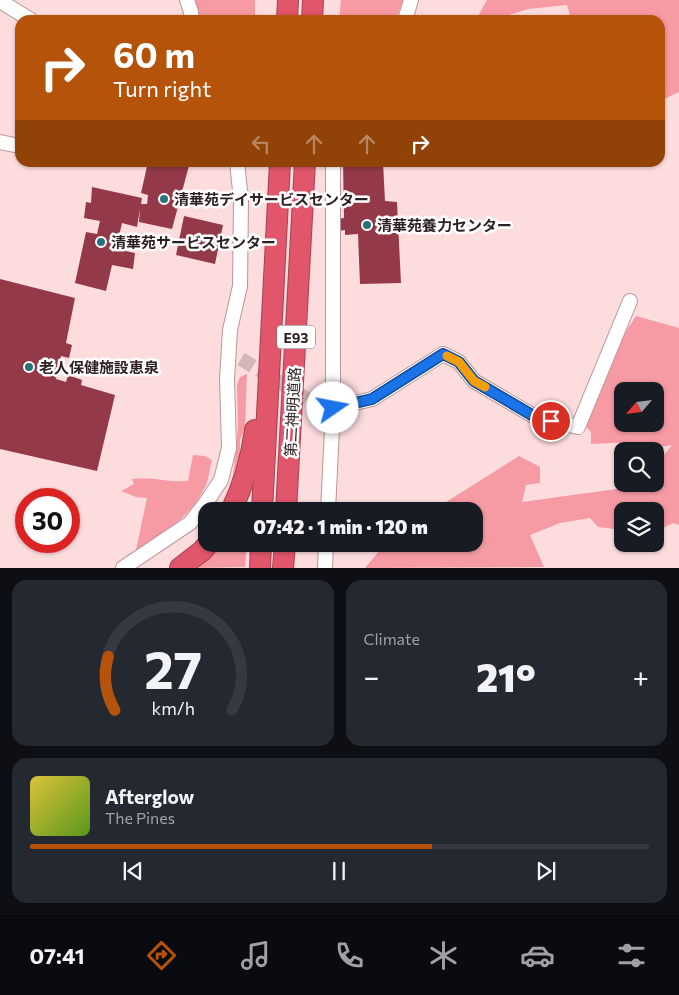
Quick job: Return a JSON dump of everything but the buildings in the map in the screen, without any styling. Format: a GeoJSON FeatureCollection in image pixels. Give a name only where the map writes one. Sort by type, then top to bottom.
{"type":"FeatureCollection","features":[{"type":"Feature","properties":{"kind":"highway"},"geometry":{"type":"LineString","coordinates":[[287,15],[288,0]]}},
{"type":"Feature","properties":{"kind":"highway"},"geometry":{"type":"LineString","coordinates":[[312,15],[313,0]]}},
{"type":"Feature","properties":{"kind":"highway","name":"第二神明道路"},"geometry":{"type":"LineString","coordinates":[[262,502],[280,167]]}},
{"type":"Feature","properties":{"kind":"highway","name":"第二神明道路"},"geometry":{"type":"LineString","coordinates":[[287,502],[305,167]]}},
{"type":"Feature","properties":{"kind":"highway"},"geometry":{"type":"LineString","coordinates":[[236,502],[242,490],[251,455],[257,414],[268,391]]}},
{"type":"Feature","properties":{"kind":"highway"},"geometry":{"type":"LineString","coordinates":[[291,428],[292,502]]}},
{"type":"Feature","properties":{"kind":"highway"},"geometry":{"type":"LineString","coordinates":[[180,568],[201,552]]}},
{"type":"Feature","properties":{"kind":"highway"},"geometry":{"type":"LineString","coordinates":[[260,568],[261,552]]}},
{"type":"Feature","properties":{"kind":"highway"},"geometry":{"type":"LineString","coordinates":[[283,568],[284,552]]}},
{"type":"Feature","properties":{"kind":"highway"},"geometry":{"type":"LineString","coordinates":[[292,552],[292,568]]}},
{"type":"Feature","properties":{"kind":"street"},"geometry":{"type":"LineString","coordinates":[[187,0],[191,15]]}},
{"type":"Feature","properties":{"kind":"street"},"geometry":{"type":"LineString","coordinates":[[406,15],[411,0]]}},
{"type":"Feature","properties":{"kind":"street"},"geometry":{"type":"LineString","coordinates":[[0,1],[23,15]]}},
{"type":"Feature","properties":{"kind":"street"},"geometry":{"type":"LineString","coordinates":[[0,142],[15,145]]}},
{"type":"Feature","properties":{"kind":"street"},"geometry":{"type":"LineString","coordinates":[[123,568],[190,523],[221,480],[229,448],[227,380],[235,358],[230,330],[240,286],[241,200],[238,167]]}},
{"type":"Feature","properties":{"kind":"street"},"geometry":{"type":"LineString","coordinates":[[328,502],[326,407],[333,167]]}},
{"type":"Feature","properties":{"kind":"street"},"geometry":{"type":"LineString","coordinates":[[326,407],[372,399],[443,354],[459,362],[474,381],[537,418],[578,427],[630,301]]}},
{"type":"Feature","properties":{"kind":"street"},"geometry":{"type":"LineString","coordinates":[[325,568],[326,552]]}},
{"type":"Feature","properties":{"kind":"shaded area"},"geometry":{"type":"Polygon","coordinates":[[[195,0],[255,0],[255,15],[199,15],[195,0]]]}},
{"type":"Feature","properties":{"kind":"shaded area"},"geometry":{"type":"Polygon","coordinates":[[[341,0],[403,0],[398,15],[340,15],[341,0]]]}},
{"type":"Feature","properties":{"kind":"shaded area"},"geometry":{"type":"Polygon","coordinates":[[[487,0],[679,0],[679,92],[665,99],[665,15],[570,15],[567,5],[528,9],[509,15],[479,15],[487,0]]]}},
{"type":"Feature","properties":{"kind":"shaded area"},"geometry":{"type":"Polygon","coordinates":[[[636,316],[679,328],[679,525],[673,523],[664,528],[664,502],[614,502],[614,529],[598,527],[590,518],[560,523],[530,535],[544,567],[365,568],[378,552],[483,552],[483,502],[446,502],[519,456],[540,467],[540,483],[526,485],[522,502],[614,489],[614,492],[664,492],[664,455],[672,445],[664,446],[664,442],[591,444],[591,432],[586,427],[619,342],[636,316]]]}},
{"type":"Feature","properties":{"kind":"shaded area"},"geometry":{"type":"Polygon","coordinates":[[[247,374],[245,427],[240,440],[240,453],[233,477],[238,427],[237,385],[240,377],[247,374]]]}},
{"type":"Feature","properties":{"kind":"shaded area"},"geometry":{"type":"Polygon","coordinates":[[[193,455],[205,456],[212,460],[207,482],[198,499],[183,517],[136,550],[147,498],[136,497],[121,491],[134,484],[132,479],[188,481],[193,455]]]}},
{"type":"Feature","properties":{"kind":"shaded area"},"geometry":{"type":"Polygon","coordinates":[[[214,552],[246,552],[245,567],[199,568],[214,552]]]}},
{"type":"Feature","properties":{"kind":"tunnel"},"geometry":{"type":"LineString","coordinates":[[241,359],[319,406]]}},
{"type":"Feature","properties":{"kind":"slow traffic"},"geometry":{"type":"LineString","coordinates":[[447,356],[459,362],[474,381],[485,387]]}},
{"type":"Feature","properties":{"kind":"place","name":"清華苑デイサービスセンター"},"geometry":{"type":"Point","coordinates":[164,199]}},
{"type":"Feature","properties":{"kind":"place","name":"清華苑養力センター"},"geometry":{"type":"Point","coordinates":[367,225]}},
{"type":"Feature","properties":{"kind":"place","name":"清華苑サービスセンター"},"geometry":{"type":"Point","coordinates":[101,242]}},
{"type":"Feature","properties":{"kind":"place","name":"老人保健施設恵泉"},"geometry":{"type":"Point","coordinates":[29,367]}},
{"type":"Feature","properties":{"kind":"route"},"geometry":{"type":"LineString","coordinates":[[333,408],[372,399],[443,354],[459,362],[474,381],[537,418],[551,421]]}}]}
